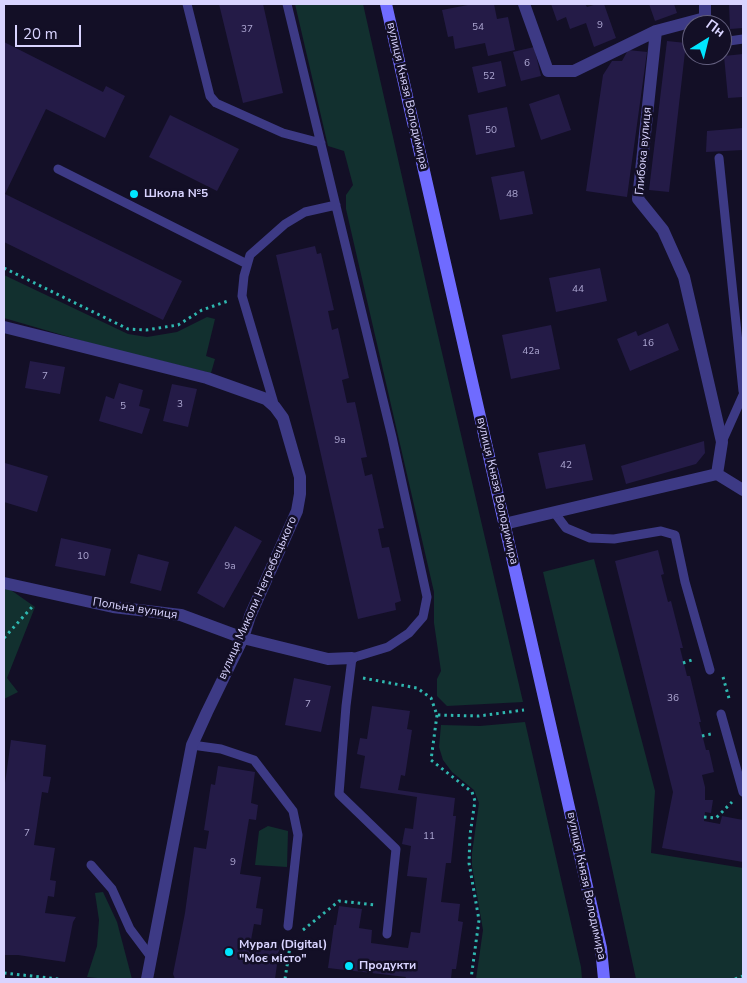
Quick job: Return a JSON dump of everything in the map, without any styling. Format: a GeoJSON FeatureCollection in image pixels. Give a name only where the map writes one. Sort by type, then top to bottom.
{"type":"FeatureCollection","features":[{"type":"Feature","properties":{"kind":"main road","name":"вулиця Князя Володимира"},"geometry":{"type":"LineString","coordinates":[[386,4],[601,948],[604,979]]}},
{"type":"Feature","properties":{"kind":"street"},"geometry":{"type":"LineString","coordinates":[[524,4],[548,71],[574,71],[656,31],[682,26]]}},
{"type":"Feature","properties":{"kind":"street","name":"Глибока вулиця"},"geometry":{"type":"LineString","coordinates":[[656,31],[638,199],[663,230],[684,278],[722,442],[717,474]]}},
{"type":"Feature","properties":{"kind":"street"},"geometry":{"type":"LineString","coordinates":[[4,327],[207,378],[266,399],[275,407]]}},
{"type":"Feature","properties":{"kind":"street","name":"вулиця Миколи Негребецького"},"geometry":{"type":"LineString","coordinates":[[147,979],[192,745],[206,712],[243,638],[250,616],[297,511],[300,477],[283,418],[275,407]]}},
{"type":"Feature","properties":{"kind":"street"},"geometry":{"type":"LineString","coordinates":[[504,524],[717,474],[743,490]]}},
{"type":"Feature","properties":{"kind":"street","name":"Польна вулиця"},"geometry":{"type":"LineString","coordinates":[[4,583],[113,606],[181,615],[243,638],[328,659],[352,658]]}},
{"type":"Feature","properties":{"kind":"lane"},"geometry":{"type":"LineString","coordinates":[[187,4],[210,96],[216,103],[283,133],[321,143]]}},
{"type":"Feature","properties":{"kind":"lane"},"geometry":{"type":"LineString","coordinates":[[287,4],[392,437],[427,597],[423,617],[409,633],[388,647],[352,658],[339,794],[396,849],[387,934]]}},
{"type":"Feature","properties":{"kind":"lane"},"geometry":{"type":"LineString","coordinates":[[719,158],[743,393],[722,442]]}},
{"type":"Feature","properties":{"kind":"lane"},"geometry":{"type":"LineString","coordinates":[[58,169],[247,264]]}},
{"type":"Feature","properties":{"kind":"lane"},"geometry":{"type":"LineString","coordinates":[[275,407],[242,296],[247,264],[250,255],[285,224],[305,212],[336,205]]}},
{"type":"Feature","properties":{"kind":"lane"},"geometry":{"type":"LineString","coordinates":[[554,512],[566,528],[590,538],[614,539],[661,531],[675,535],[685,582],[710,670]]}},
{"type":"Feature","properties":{"kind":"lane"},"geometry":{"type":"LineString","coordinates":[[721,714],[743,792]]}},
{"type":"Feature","properties":{"kind":"lane"},"geometry":{"type":"LineString","coordinates":[[192,745],[221,750],[254,760],[293,811],[298,835],[294,886],[288,926]]}},
{"type":"Feature","properties":{"kind":"lane"},"geometry":{"type":"LineString","coordinates":[[91,865],[112,889],[130,929],[151,957]]}},
{"type":"Feature","properties":{"kind":"path"},"geometry":{"type":"LineString","coordinates":[[4,268],[128,329],[146,330],[178,325],[202,310],[242,296]]}},
{"type":"Feature","properties":{"kind":"path"},"geometry":{"type":"LineString","coordinates":[[4,638],[45,592]]}},
{"type":"Feature","properties":{"kind":"path"},"geometry":{"type":"LineString","coordinates":[[352,658],[363,678],[417,688],[431,698],[438,715],[431,760],[472,792],[475,801],[470,835],[469,863],[479,920],[471,979]]}},
{"type":"Feature","properties":{"kind":"path"},"geometry":{"type":"LineString","coordinates":[[710,670],[720,668],[732,711],[721,714]]}},
{"type":"Feature","properties":{"kind":"path"},"geometry":{"type":"LineString","coordinates":[[438,715],[479,716],[524,710]]}},
{"type":"Feature","properties":{"kind":"path"},"geometry":{"type":"LineString","coordinates":[[704,817],[716,818],[743,792]]}},
{"type":"Feature","properties":{"kind":"path"},"geometry":{"type":"LineString","coordinates":[[291,940],[338,901],[364,904]]}},
{"type":"Feature","properties":{"kind":"path"},"geometry":{"type":"LineString","coordinates":[[285,979],[291,940],[288,926]]}},
{"type":"Feature","properties":{"kind":"path"},"geometry":{"type":"LineString","coordinates":[[4,973],[59,979]]}},
{"type":"Feature","properties":{"kind":"path"},"geometry":{"type":"LineString","coordinates":[[735,979],[743,976]]}},
{"type":"Feature","properties":{"kind":"green space"},"geometry":{"type":"Polygon","coordinates":[[[295,4],[363,4],[523,702],[447,706],[437,696],[437,679],[441,671],[434,623],[434,592],[346,209],[346,195],[353,185],[344,151],[328,146],[295,4]]]}},
{"type":"Feature","properties":{"kind":"green space"},"geometry":{"type":"Polygon","coordinates":[[[4,275],[128,334],[147,337],[177,332],[207,317],[215,319],[206,356],[215,359],[211,373],[100,346],[4,318],[4,275]]]}},
{"type":"Feature","properties":{"kind":"green space"},"geometry":{"type":"Polygon","coordinates":[[[594,559],[655,791],[651,853],[743,868],[743,979],[636,979],[598,803],[543,572],[594,559]]]}},
{"type":"Feature","properties":{"kind":"green space"},"geometry":{"type":"Polygon","coordinates":[[[8,588],[35,607],[7,678],[18,692],[4,699],[4,589],[8,588]]]}},
{"type":"Feature","properties":{"kind":"green space"},"geometry":{"type":"Polygon","coordinates":[[[525,722],[581,967],[582,979],[476,979],[483,930],[472,866],[479,803],[474,790],[452,772],[443,760],[439,747],[441,725],[480,726],[525,722]]]}},
{"type":"Feature","properties":{"kind":"green space"},"geometry":{"type":"Polygon","coordinates":[[[268,826],[288,831],[287,867],[255,865],[259,831],[268,826]]]}},
{"type":"Feature","properties":{"kind":"green space"},"geometry":{"type":"Polygon","coordinates":[[[103,892],[117,922],[132,979],[87,977],[97,946],[99,920],[95,893],[103,892]]]}},
{"type":"Feature","properties":{"kind":"building"},"geometry":{"type":"Polygon","coordinates":[[[219,4],[263,4],[283,93],[243,103],[219,4]]]}},
{"type":"Feature","properties":{"kind":"building"},"geometry":{"type":"Polygon","coordinates":[[[473,4],[494,4],[497,19],[508,17],[515,50],[488,56],[485,43],[455,49],[453,36],[448,37],[442,10],[473,4]]]}},
{"type":"Feature","properties":{"kind":"building"},"geometry":{"type":"Polygon","coordinates":[[[551,4],[585,4],[587,7],[604,4],[616,38],[594,47],[586,23],[570,29],[566,17],[557,21],[551,4]]]}},
{"type":"Feature","properties":{"kind":"building"},"geometry":{"type":"Polygon","coordinates":[[[649,4],[674,4],[677,13],[655,21],[649,4]]]}},
{"type":"Feature","properties":{"kind":"building"},"geometry":{"type":"Polygon","coordinates":[[[729,4],[743,4],[743,28],[732,29],[732,15],[729,15],[729,4]]]}},
{"type":"Feature","properties":{"kind":"building"},"geometry":{"type":"Polygon","coordinates":[[[667,41],[682,43],[683,65],[669,192],[649,190],[667,41]]]}},
{"type":"Feature","properties":{"kind":"building"},"geometry":{"type":"Polygon","coordinates":[[[4,42],[103,92],[106,86],[125,96],[105,138],[46,109],[5,194],[182,281],[163,320],[4,242],[4,42]]]}},
{"type":"Feature","properties":{"kind":"building"},"geometry":{"type":"Polygon","coordinates":[[[534,47],[541,76],[521,81],[513,52],[534,47]]]}},
{"type":"Feature","properties":{"kind":"building"},"geometry":{"type":"Polygon","coordinates":[[[628,50],[647,52],[627,197],[586,191],[603,75],[612,61],[622,61],[628,50]]]}},
{"type":"Feature","properties":{"kind":"building"},"geometry":{"type":"Polygon","coordinates":[[[743,54],[743,97],[728,98],[725,65],[732,65],[732,55],[743,54]]]}},
{"type":"Feature","properties":{"kind":"building"},"geometry":{"type":"Polygon","coordinates":[[[501,61],[506,86],[478,93],[472,67],[501,61]]]}},
{"type":"Feature","properties":{"kind":"building"},"geometry":{"type":"Polygon","coordinates":[[[559,94],[571,130],[541,140],[529,104],[559,94]]]}},
{"type":"Feature","properties":{"kind":"building"},"geometry":{"type":"Polygon","coordinates":[[[507,107],[515,147],[476,155],[468,115],[507,107]]]}},
{"type":"Feature","properties":{"kind":"building"},"geometry":{"type":"Polygon","coordinates":[[[170,115],[239,149],[217,191],[149,157],[170,115]]]}},
{"type":"Feature","properties":{"kind":"building"},"geometry":{"type":"Polygon","coordinates":[[[743,128],[743,150],[706,152],[707,131],[743,128]]]}},
{"type":"Feature","properties":{"kind":"building"},"geometry":{"type":"Polygon","coordinates":[[[524,171],[533,214],[500,220],[491,177],[524,171]]]}},
{"type":"Feature","properties":{"kind":"building"},"geometry":{"type":"Polygon","coordinates":[[[315,246],[317,254],[321,253],[334,310],[328,311],[332,330],[338,328],[349,378],[342,380],[347,403],[355,402],[367,457],[361,458],[365,476],[372,474],[384,528],[378,529],[382,548],[389,547],[401,601],[395,603],[396,610],[358,619],[276,255],[315,246]]]}},
{"type":"Feature","properties":{"kind":"building"},"geometry":{"type":"Polygon","coordinates":[[[600,268],[607,301],[556,312],[549,278],[600,268]]]}},
{"type":"Feature","properties":{"kind":"building"},"geometry":{"type":"Polygon","coordinates":[[[668,323],[679,350],[630,371],[617,339],[636,331],[638,336],[668,323]]]}},
{"type":"Feature","properties":{"kind":"building"},"geometry":{"type":"Polygon","coordinates":[[[551,325],[560,369],[511,379],[502,335],[551,325]]]}},
{"type":"Feature","properties":{"kind":"building"},"geometry":{"type":"Polygon","coordinates":[[[30,361],[65,367],[60,394],[25,388],[30,361]]]}},
{"type":"Feature","properties":{"kind":"building"},"geometry":{"type":"Polygon","coordinates":[[[119,383],[143,390],[139,406],[150,409],[142,434],[99,421],[106,396],[114,399],[119,383]]]}},
{"type":"Feature","properties":{"kind":"building"},"geometry":{"type":"Polygon","coordinates":[[[172,384],[197,389],[188,427],[163,421],[172,384]]]}},
{"type":"Feature","properties":{"kind":"building"},"geometry":{"type":"Polygon","coordinates":[[[704,441],[705,453],[696,464],[626,484],[621,466],[704,441]]]}},
{"type":"Feature","properties":{"kind":"building"},"geometry":{"type":"Polygon","coordinates":[[[585,444],[593,480],[546,489],[538,453],[585,444]]]}},
{"type":"Feature","properties":{"kind":"building"},"geometry":{"type":"Polygon","coordinates":[[[5,463],[48,476],[37,512],[4,502],[5,463]]]}},
{"type":"Feature","properties":{"kind":"building"},"geometry":{"type":"Polygon","coordinates":[[[235,526],[262,541],[224,608],[197,593],[235,526]]]}},
{"type":"Feature","properties":{"kind":"building"},"geometry":{"type":"Polygon","coordinates":[[[61,538],[111,549],[105,576],[55,566],[61,538]]]}},
{"type":"Feature","properties":{"kind":"building"},"geometry":{"type":"Polygon","coordinates":[[[658,550],[664,574],[661,575],[668,602],[671,601],[683,648],[680,648],[687,676],[690,676],[706,750],[709,750],[714,772],[702,775],[705,787],[705,800],[713,800],[711,813],[705,812],[704,821],[720,824],[722,816],[743,820],[743,862],[662,848],[673,792],[615,561],[658,550]]]}},
{"type":"Feature","properties":{"kind":"building"},"geometry":{"type":"Polygon","coordinates":[[[138,554],[169,562],[161,591],[130,583],[138,554]]]}},
{"type":"Feature","properties":{"kind":"building"},"geometry":{"type":"Polygon","coordinates":[[[294,678],[331,686],[321,732],[285,725],[294,678]]]}},
{"type":"Feature","properties":{"kind":"building"},"geometry":{"type":"Polygon","coordinates":[[[372,706],[410,711],[407,729],[412,730],[405,776],[401,775],[398,790],[455,798],[453,816],[456,816],[451,863],[446,863],[441,902],[460,904],[458,921],[463,922],[456,969],[452,969],[451,979],[405,979],[406,977],[328,968],[334,925],[336,925],[339,906],[362,909],[359,928],[372,930],[371,943],[408,948],[411,932],[420,933],[427,878],[407,876],[411,846],[402,844],[405,828],[413,829],[417,797],[360,788],[365,756],[357,754],[360,738],[367,739],[372,706]]]}},
{"type":"Feature","properties":{"kind":"building"},"geometry":{"type":"Polygon","coordinates":[[[11,740],[46,745],[43,776],[51,777],[48,793],[42,792],[34,845],[55,848],[50,880],[56,881],[54,897],[48,896],[45,913],[76,917],[73,922],[65,962],[18,955],[4,955],[4,790],[11,740]]]}},
{"type":"Feature","properties":{"kind":"building"},"geometry":{"type":"Polygon","coordinates":[[[218,766],[255,772],[251,803],[258,805],[256,820],[249,819],[240,874],[261,877],[256,908],[263,909],[261,925],[254,924],[251,940],[282,945],[279,950],[275,979],[175,979],[173,974],[185,913],[194,847],[206,849],[209,831],[204,830],[211,784],[215,785],[218,766]]]}},
{"type":"Feature","properties":{"kind":"place","name":"Школа №5"},"geometry":{"type":"Point","coordinates":[134,194]}},
{"type":"Feature","properties":{"kind":"place","name":"Мурал (Digital) \"Моє місто\""},"geometry":{"type":"Point","coordinates":[229,952]}},
{"type":"Feature","properties":{"kind":"place","name":"Продукти"},"geometry":{"type":"Point","coordinates":[349,966]}}]}
